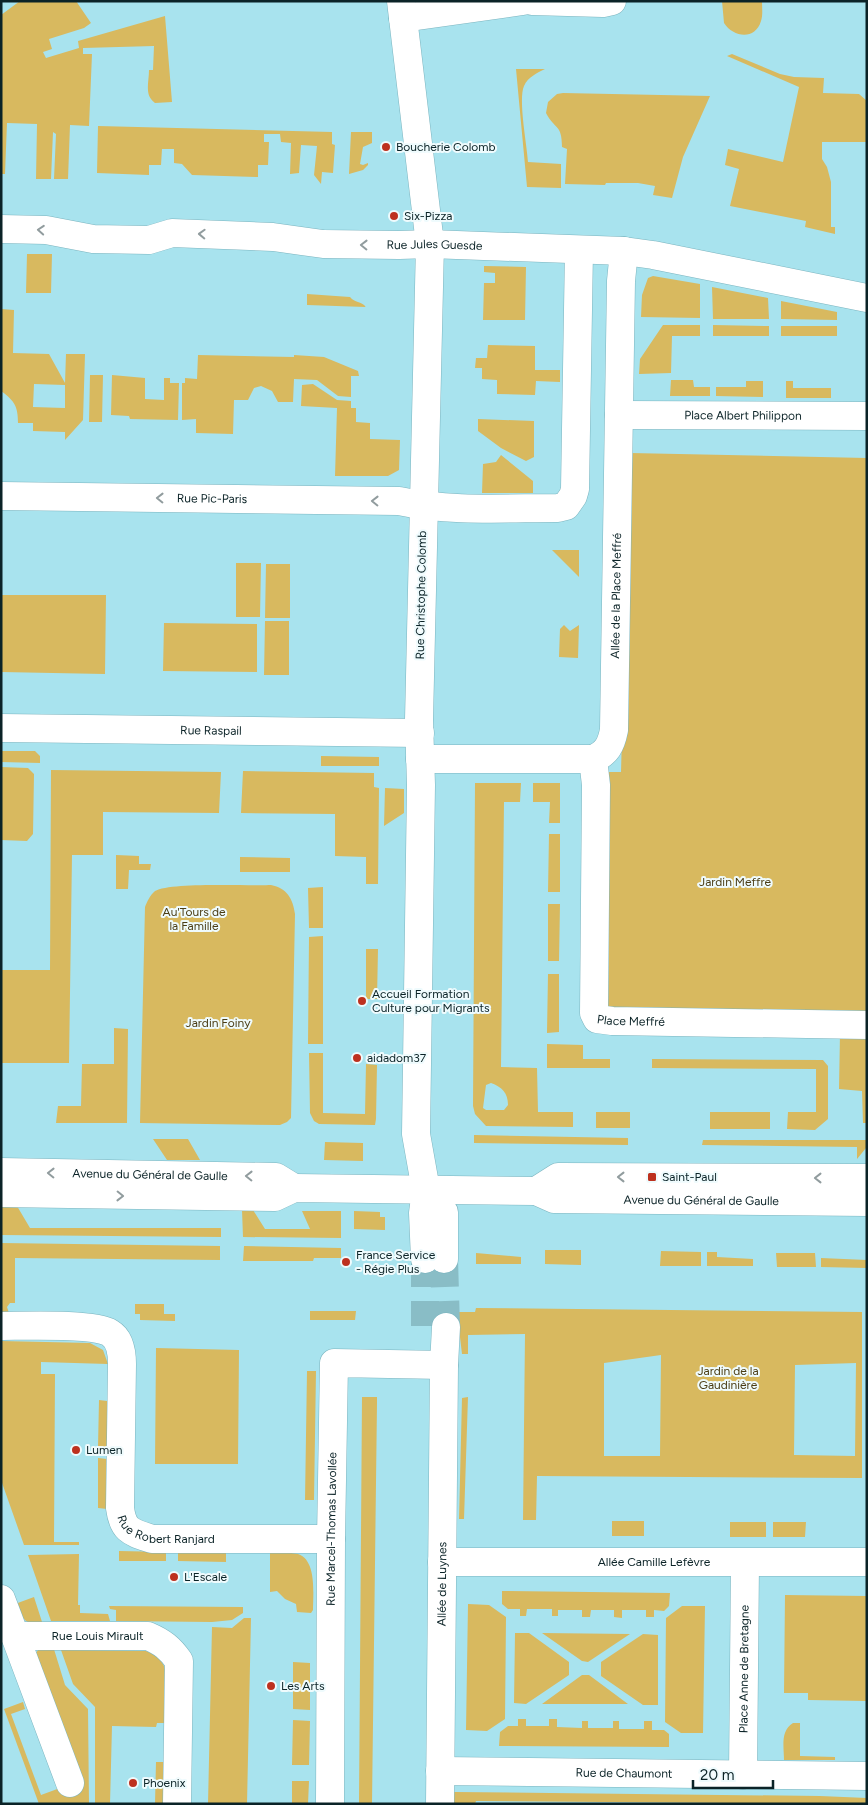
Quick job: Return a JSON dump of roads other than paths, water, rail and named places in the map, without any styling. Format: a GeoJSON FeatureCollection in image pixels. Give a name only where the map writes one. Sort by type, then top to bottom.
{"type":"FeatureCollection","features":[{"type":"Feature","properties":{"kind":"street"},"geometry":{"type":"LineString","coordinates":[[402,10],[523,1]]}},
{"type":"Feature","properties":{"kind":"street"},"geometry":{"type":"LineString","coordinates":[[532,1],[612,1]]}},
{"type":"Feature","properties":{"kind":"street","name":"Rue Christophe Colomb"},"geometry":{"type":"LineString","coordinates":[[402,10],[430,244],[423,506],[420,746],[422,785],[416,1134],[426,1190]]}},
{"type":"Feature","properties":{"kind":"street","name":"Rue Jules Guesde"},"geometry":{"type":"LineString","coordinates":[[1,229],[46,230],[93,239],[149,240],[172,233],[273,237],[323,244],[430,244],[624,251],[867,298]]}},
{"type":"Feature","properties":{"kind":"street"},"geometry":{"type":"LineString","coordinates":[[423,506],[558,508],[566,506],[571,502],[575,489],[579,250]]}},
{"type":"Feature","properties":{"kind":"street","name":"Allée de la Place Meffré"},"geometry":{"type":"LineString","coordinates":[[593,760],[602,755],[611,745],[614,730],[621,281],[624,251]]}},
{"type":"Feature","properties":{"kind":"street","name":"Place Albert Philippon"},"geometry":{"type":"LineString","coordinates":[[619,415],[867,416]]}},
{"type":"Feature","properties":{"kind":"street","name":"Rue Pic-Paris"},"geometry":{"type":"LineString","coordinates":[[1,496],[399,501],[423,506]]}},
{"type":"Feature","properties":{"kind":"street","name":"Rue Raspail"},"geometry":{"type":"LineString","coordinates":[[1,728],[420,746]]}},
{"type":"Feature","properties":{"kind":"street"},"geometry":{"type":"LineString","coordinates":[[420,746],[593,760]]}},
{"type":"Feature","properties":{"kind":"street","name":"Place Meffré"},"geometry":{"type":"LineString","coordinates":[[593,760],[596,785],[594,1013],[597,1019],[612,1021],[867,1025]]}},
{"type":"Feature","properties":{"kind":"street","name":"Avenue du Général de Gaulle"},"geometry":{"type":"LineString","coordinates":[[1,1172],[276,1177],[294,1188]]}},
{"type":"Feature","properties":{"kind":"street","name":"Avenue du Général de Gaulle"},"geometry":{"type":"LineString","coordinates":[[536,1191],[558,1177],[867,1178]]}},
{"type":"Feature","properties":{"kind":"street","name":"Avenue du Général de Gaulle"},"geometry":{"type":"LineString","coordinates":[[1,1193],[275,1197],[294,1188],[536,1191],[554,1199],[867,1202]]}},
{"type":"Feature","properties":{"kind":"street"},"geometry":{"type":"LineString","coordinates":[[426,1190],[423,1213],[434,1259]]}},
{"type":"Feature","properties":{"kind":"street","name":"Rue Robert Ranjard"},"geometry":{"type":"LineString","coordinates":[[1,1326],[93,1328],[110,1333],[118,1343],[122,1352],[120,1508],[124,1526],[134,1533],[152,1538],[331,1539]]}},
{"type":"Feature","properties":{"kind":"street","name":"Allée de Luynes"},"geometry":{"type":"LineString","coordinates":[[436,1326],[444,1365],[440,1804]]}},
{"type":"Feature","properties":{"kind":"street","name":"Rue Marcel-Thomas Lavollée"},"geometry":{"type":"LineString","coordinates":[[330,1804],[334,1364],[444,1365]]}},
{"type":"Feature","properties":{"kind":"street","name":"Allée Camille Lefèvre"},"geometry":{"type":"LineString","coordinates":[[442,1562],[867,1562]]}},
{"type":"Feature","properties":{"kind":"street","name":"Place Anne de Bretagne"},"geometry":{"type":"LineString","coordinates":[[743,1775],[745,1563]]}},
{"type":"Feature","properties":{"kind":"street"},"geometry":{"type":"LineString","coordinates":[[1,1599],[70,1783]]}},
{"type":"Feature","properties":{"kind":"street","name":"Rue Louis Mirault"},"geometry":{"type":"LineString","coordinates":[[15,1636],[148,1636],[161,1641],[172,1650],[179,1661],[177,1804]]}},
{"type":"Feature","properties":{"kind":"street","name":"Rue de Chaumont"},"geometry":{"type":"LineString","coordinates":[[440,1772],[867,1776]]}},
{"type":"Feature","properties":{"kind":"tunnel"},"geometry":{"type":"LineString","coordinates":[[425,1259],[425,1326]]}},
{"type":"Feature","properties":{"kind":"tunnel"},"geometry":{"type":"LineString","coordinates":[[444,1259],[446,1327]]}},
{"type":"Feature","properties":{"kind":"place","name":"Boucherie Colomb"},"geometry":{"type":"Point","coordinates":[386,147]}},
{"type":"Feature","properties":{"kind":"place","name":"Six-Pizza"},"geometry":{"type":"Point","coordinates":[394,216]}},
{"type":"Feature","properties":{"kind":"place","name":"Accueil Formation Culture pour Migrants"},"geometry":{"type":"Point","coordinates":[362,1001]}},
{"type":"Feature","properties":{"kind":"place","name":"aidadom37"},"geometry":{"type":"Point","coordinates":[357,1058]}},
{"type":"Feature","properties":{"kind":"place","name":"Saint-Paul"},"geometry":{"type":"Point","coordinates":[652,1177]}},
{"type":"Feature","properties":{"kind":"place","name":"France Service - Régie Plus"},"geometry":{"type":"Point","coordinates":[346,1262]}},
{"type":"Feature","properties":{"kind":"place","name":"Lumen"},"geometry":{"type":"Point","coordinates":[76,1450]}},
{"type":"Feature","properties":{"kind":"place","name":"L'Escale"},"geometry":{"type":"Point","coordinates":[174,1577]}},
{"type":"Feature","properties":{"kind":"place","name":"Les Arts"},"geometry":{"type":"Point","coordinates":[271,1686]}},
{"type":"Feature","properties":{"kind":"place","name":"Phoenix"},"geometry":{"type":"Point","coordinates":[133,1783]}},
{"type":"Feature","properties":{"kind":"park label","name":"Jardin Meffre"},"geometry":{"type":"Point","coordinates":[735,882]}},
{"type":"Feature","properties":{"kind":"park label","name":"Au'Tours de la Famille"},"geometry":{"type":"Point","coordinates":[194,919]}},
{"type":"Feature","properties":{"kind":"park label","name":"Jardin Foiny"},"geometry":{"type":"Point","coordinates":[218,1023]}},
{"type":"Feature","properties":{"kind":"park label","name":"Jardin de la Gaudinière"},"geometry":{"type":"Point","coordinates":[728,1378]}}]}
